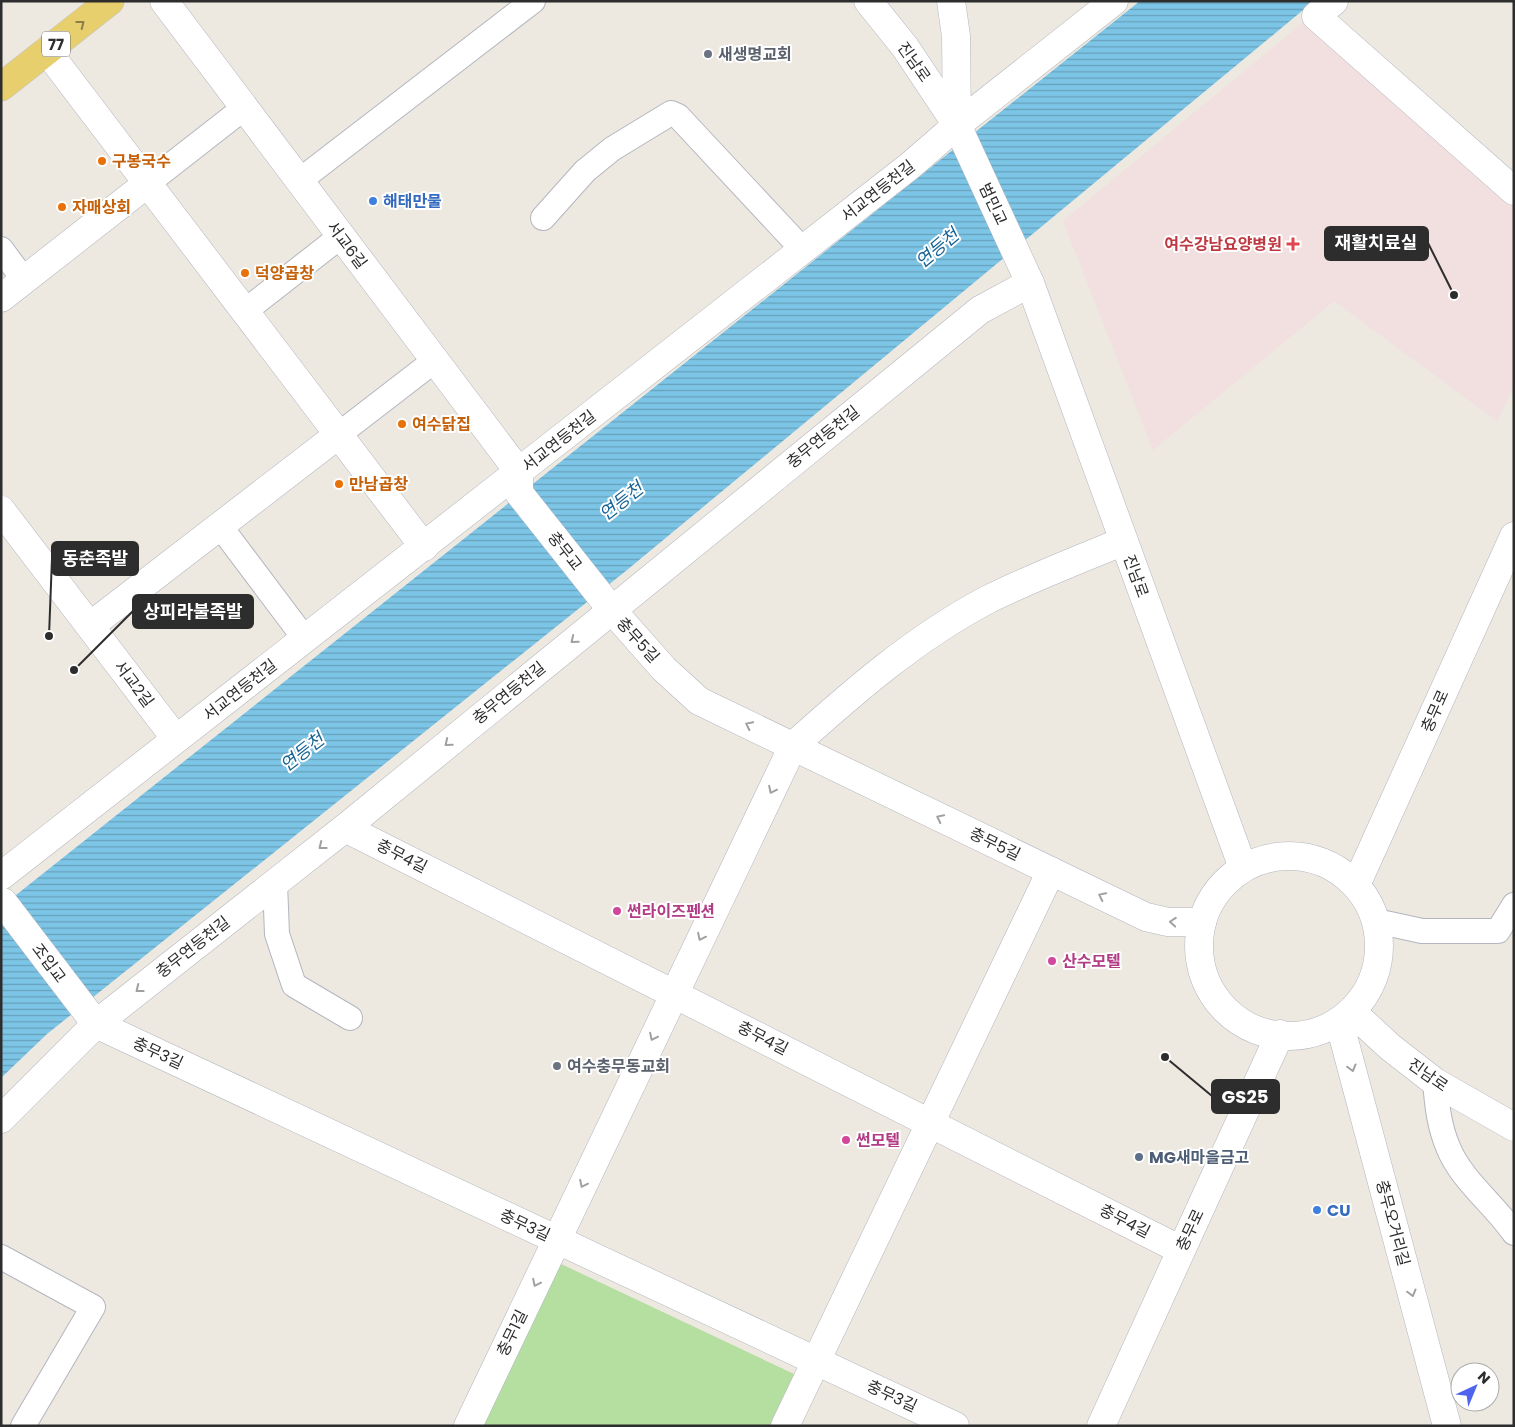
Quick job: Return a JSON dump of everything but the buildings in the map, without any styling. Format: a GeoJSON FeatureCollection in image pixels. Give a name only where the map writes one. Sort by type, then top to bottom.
{"type":"FeatureCollection","features":[{"type":"Feature","properties":{"kind":"main road","name":"77"},"geometry":{"type":"LineString","coordinates":[[1,87],[110,1]]}},
{"type":"Feature","properties":{"kind":"street","name":"서교6길"},"geometry":{"type":"LineString","coordinates":[[164,1],[434,361],[519,483]]}},
{"type":"Feature","properties":{"kind":"street","name":"진남로"},"geometry":{"type":"LineString","coordinates":[[868,1],[905,47],[957,125]]}},
{"type":"Feature","properties":{"kind":"street"},"geometry":{"type":"LineString","coordinates":[[951,1],[956,36],[957,125]]}},
{"type":"Feature","properties":{"kind":"street","name":"서교연등천길"},"geometry":{"type":"LineString","coordinates":[[2,893],[176,739],[424,547],[519,483],[803,250],[911,165],[957,125],[1114,1]]}},
{"type":"Feature","properties":{"kind":"street"},"geometry":{"type":"LineString","coordinates":[[1334,1],[1316,16],[1514,191]]}},
{"type":"Feature","properties":{"kind":"street"},"geometry":{"type":"LineString","coordinates":[[47,51],[424,547]]}},
{"type":"Feature","properties":{"kind":"street","name":"범민교"},"geometry":{"type":"LineString","coordinates":[[957,125],[1030,283]]}},
{"type":"Feature","properties":{"kind":"street"},"geometry":{"type":"LineString","coordinates":[[1,298],[148,183]]}},
{"type":"Feature","properties":{"kind":"street","name":"진남로"},"geometry":{"type":"LineString","coordinates":[[1030,283],[1243,868]]}},
{"type":"Feature","properties":{"kind":"street","name":"충무연등천길"},"geometry":{"type":"LineString","coordinates":[[1,1119],[96,1024],[345,828],[611,609],[980,310],[1030,283]]}},
{"type":"Feature","properties":{"kind":"street"},"geometry":{"type":"LineString","coordinates":[[90,626],[338,435]]}},
{"type":"Feature","properties":{"kind":"street","name":"충무교"},"geometry":{"type":"LineString","coordinates":[[519,483],[611,609]]}},
{"type":"Feature","properties":{"kind":"street","name":"서교2길"},"geometry":{"type":"LineString","coordinates":[[1,510],[176,739]]}},
{"type":"Feature","properties":{"kind":"street","name":"충무로"},"geometry":{"type":"LineString","coordinates":[[1356,885],[1514,536]]}},
{"type":"Feature","properties":{"kind":"street"},"geometry":{"type":"LineString","coordinates":[[674,993],[793,746],[865,681],[925,639],[979,606],[1054,569],[1124,541]]}},
{"type":"Feature","properties":{"kind":"street","name":"충무5길"},"geometry":{"type":"LineString","coordinates":[[611,609],[664,669],[699,700],[1146,917],[1168,922],[1202,922]]}},
{"type":"Feature","properties":{"kind":"street","name":"충무4길"},"geometry":{"type":"LineString","coordinates":[[345,828],[1181,1250]]}},
{"type":"Feature","properties":{"kind":"street"},"geometry":{"type":"LineString","coordinates":[[1284,856],[1303,857],[1329,865],[1356,885],[1368,901],[1376,921],[1379,940],[1376,970],[1364,996],[1345,1016],[1318,1032],[1294,1036],[1269,1034],[1247,1025],[1228,1011],[1212,992],[1202,970],[1199,946],[1202,922],[1211,901],[1225,882],[1243,868],[1264,859],[1284,856]]}},
{"type":"Feature","properties":{"kind":"street"},"geometry":{"type":"LineString","coordinates":[[786,1426],[1051,872]]}},
{"type":"Feature","properties":{"kind":"street","name":"조입교"},"geometry":{"type":"LineString","coordinates":[[2,893],[96,1024]]}},
{"type":"Feature","properties":{"kind":"street","name":"충무1길"},"geometry":{"type":"LineString","coordinates":[[468,1426],[674,993]]}},
{"type":"Feature","properties":{"kind":"street","name":"진남로"},"geometry":{"type":"LineString","coordinates":[[1345,1016],[1390,1047],[1435,1082],[1514,1127]]}},
{"type":"Feature","properties":{"kind":"street","name":"충무오거리길"},"geometry":{"type":"LineString","coordinates":[[1345,1016],[1447,1426]]}},
{"type":"Feature","properties":{"kind":"street","name":"충무3길"},"geometry":{"type":"LineString","coordinates":[[96,1024],[955,1426]]}},
{"type":"Feature","properties":{"kind":"street","name":"충무로"},"geometry":{"type":"LineString","coordinates":[[1101,1426],[1280,1034]]}},
{"type":"Feature","properties":{"kind":"lane"},"geometry":{"type":"LineString","coordinates":[[299,181],[533,1]]}},
{"type":"Feature","properties":{"kind":"lane"},"geometry":{"type":"LineString","coordinates":[[148,183],[244,108]]}},
{"type":"Feature","properties":{"kind":"lane"},"geometry":{"type":"LineString","coordinates":[[543,218],[585,171],[612,149],[671,112],[678,116],[803,250]]}},
{"type":"Feature","properties":{"kind":"lane"},"geometry":{"type":"LineString","coordinates":[[245,311],[341,236]]}},
{"type":"Feature","properties":{"kind":"lane"},"geometry":{"type":"LineString","coordinates":[[1,249],[24,280]]}},
{"type":"Feature","properties":{"kind":"lane"},"geometry":{"type":"LineString","coordinates":[[338,435],[434,361]]}},
{"type":"Feature","properties":{"kind":"lane"},"geometry":{"type":"LineString","coordinates":[[220,526],[305,639]]}},
{"type":"Feature","properties":{"kind":"lane"},"geometry":{"type":"LineString","coordinates":[[275,883],[277,934],[294,985],[350,1018]]}},
{"type":"Feature","properties":{"kind":"lane"},"geometry":{"type":"LineString","coordinates":[[1376,921],[1422,931],[1498,931],[1514,905]]}},
{"type":"Feature","properties":{"kind":"lane"},"geometry":{"type":"LineString","coordinates":[[1435,1082],[1439,1122],[1448,1149],[1467,1176],[1514,1233]]}},
{"type":"Feature","properties":{"kind":"lane"},"geometry":{"type":"LineString","coordinates":[[1,1257],[93,1306],[23,1426]]}},
{"type":"Feature","properties":{"kind":"shaded area","name":"여수강남요양병원"},"geometry":{"type":"Polygon","coordinates":[[[1305,21],[1514,203],[1514,386],[1497,421],[1334,301],[1153,450],[1063,221],[1305,21]]]}},
{"type":"Feature","properties":{"kind":"green space"},"geometry":{"type":"Polygon","coordinates":[[[559,1263],[794,1374],[770,1426],[483,1426],[559,1263]]]}},
{"type":"Feature","properties":{"kind":"water","name":"연등천"},"geometry":{"type":"Polygon","coordinates":[[[1140,1],[1314,1],[627,570],[47,1034],[1,1078],[1,907],[1140,1]]]}},
{"type":"Feature","properties":{"kind":"place","name":"새생명교회"},"geometry":{"type":"Point","coordinates":[708,54]}},
{"type":"Feature","properties":{"kind":"place","name":"구봉국수"},"geometry":{"type":"Point","coordinates":[102,161]}},
{"type":"Feature","properties":{"kind":"place","name":"해태만물"},"geometry":{"type":"Point","coordinates":[373,201]}},
{"type":"Feature","properties":{"kind":"place","name":"자매상회"},"geometry":{"type":"Point","coordinates":[62,207]}},
{"type":"Feature","properties":{"kind":"place","name":"여수강남요양병원"},"geometry":{"type":"Point","coordinates":[1293,244]}},
{"type":"Feature","properties":{"kind":"place","name":"덕양곱창"},"geometry":{"type":"Point","coordinates":[245,273]}},
{"type":"Feature","properties":{"kind":"place","name":"재활치료실"},"geometry":{"type":"Point","coordinates":[1454,295]}},
{"type":"Feature","properties":{"kind":"place","name":"여수닭집"},"geometry":{"type":"Point","coordinates":[402,424]}},
{"type":"Feature","properties":{"kind":"place","name":"만남곱창"},"geometry":{"type":"Point","coordinates":[339,484]}},
{"type":"Feature","properties":{"kind":"place","name":"동춘족발"},"geometry":{"type":"Point","coordinates":[49,636]}},
{"type":"Feature","properties":{"kind":"place","name":"상피라불족발"},"geometry":{"type":"Point","coordinates":[74,670]}},
{"type":"Feature","properties":{"kind":"place","name":"썬라이즈펜션"},"geometry":{"type":"Point","coordinates":[617,911]}},
{"type":"Feature","properties":{"kind":"place","name":"산수모텔"},"geometry":{"type":"Point","coordinates":[1052,961]}},
{"type":"Feature","properties":{"kind":"place","name":"GS25"},"geometry":{"type":"Point","coordinates":[1165,1057]}},
{"type":"Feature","properties":{"kind":"place","name":"여수충무동교회"},"geometry":{"type":"Point","coordinates":[557,1066]}},
{"type":"Feature","properties":{"kind":"place","name":"썬모텔"},"geometry":{"type":"Point","coordinates":[846,1140]}},
{"type":"Feature","properties":{"kind":"place","name":"MG새마을금고"},"geometry":{"type":"Point","coordinates":[1139,1157]}},
{"type":"Feature","properties":{"kind":"place","name":"CU"},"geometry":{"type":"Point","coordinates":[1317,1210]}}]}
